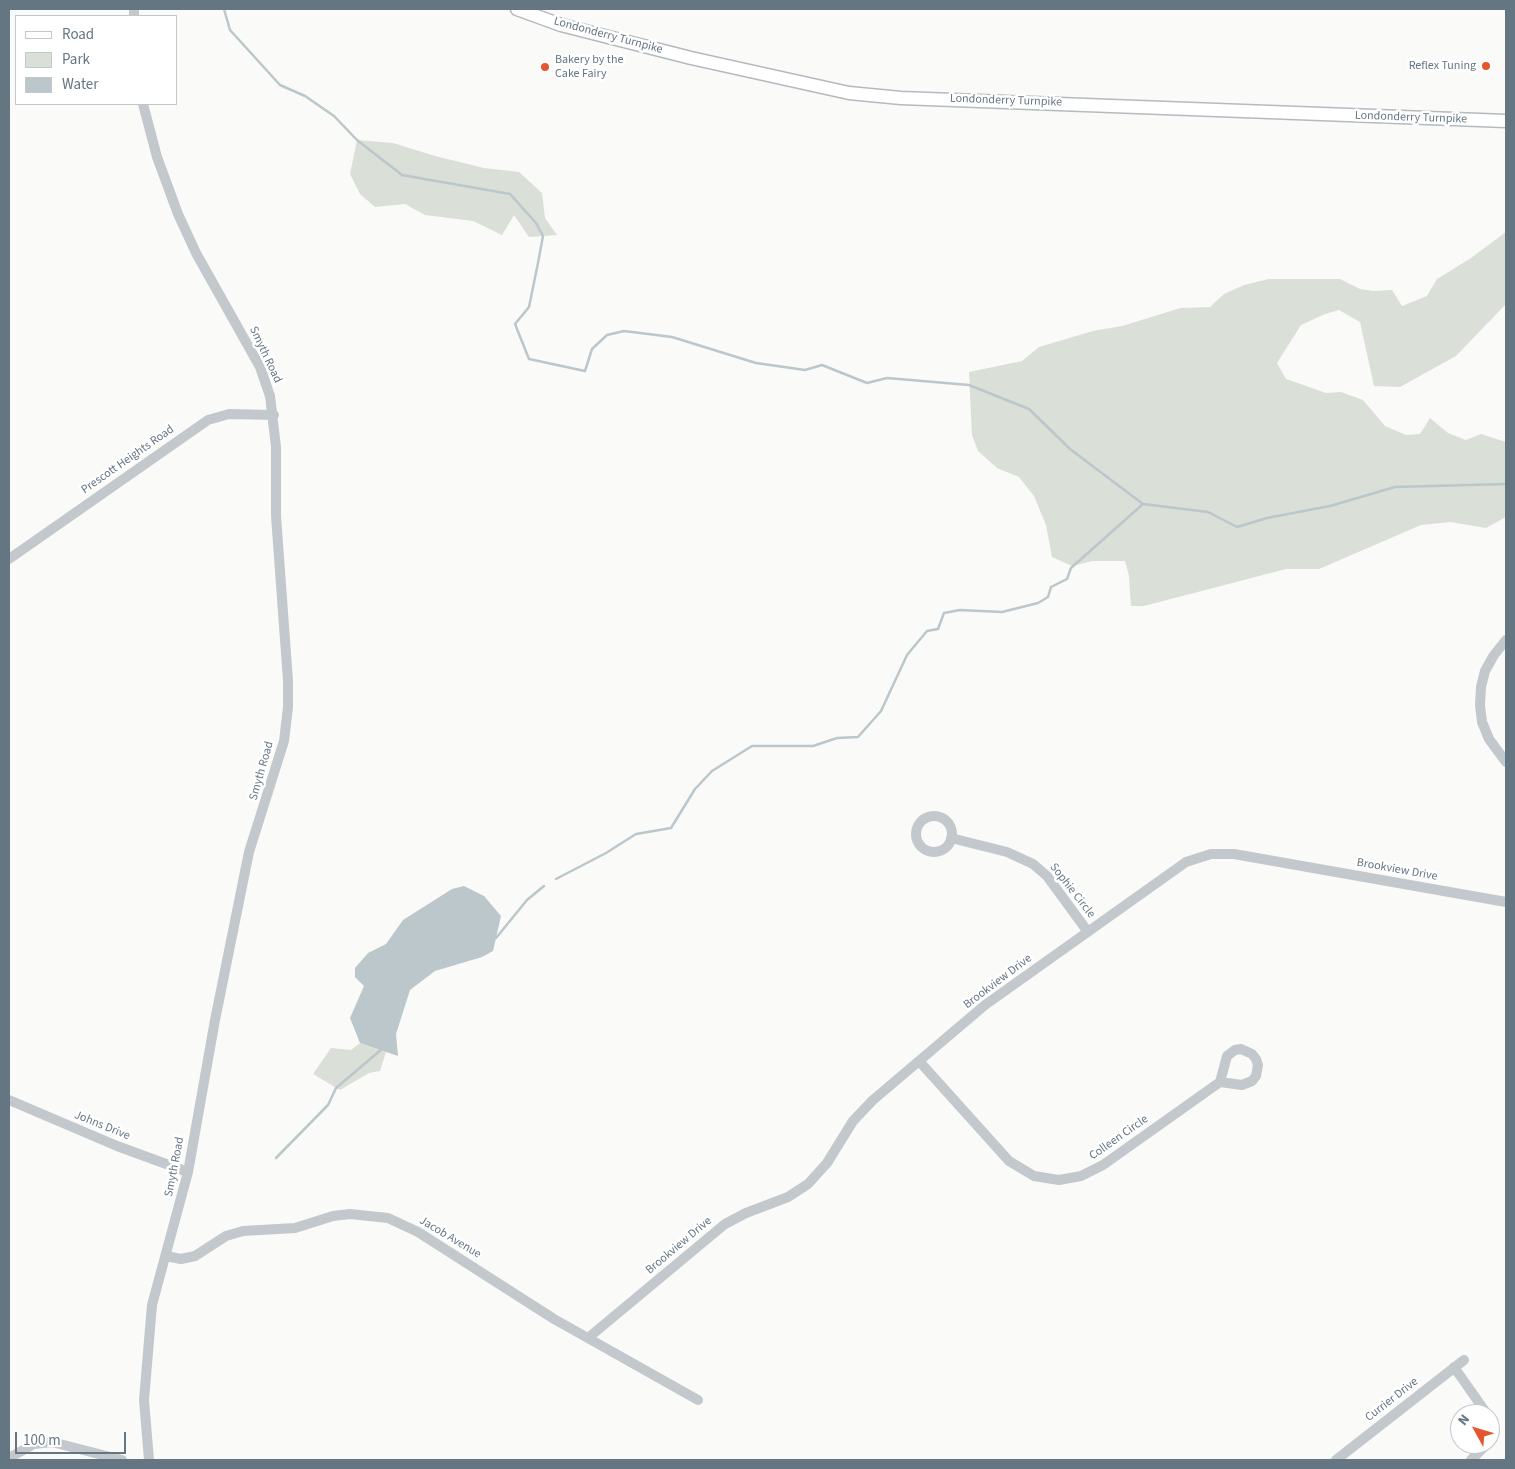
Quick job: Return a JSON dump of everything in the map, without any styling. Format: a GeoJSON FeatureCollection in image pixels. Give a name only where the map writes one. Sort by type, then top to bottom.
{"type":"FeatureCollection","features":[{"type":"Feature","properties":{"kind":"main road","name":"Londonderry Turnpike"},"geometry":{"type":"LineString","coordinates":[[517,9],[561,24],[665,52],[815,87],[849,93],[901,98],[1506,121]]}},
{"type":"Feature","properties":{"kind":"street","name":"Smyth Road"},"geometry":{"type":"LineString","coordinates":[[143,105],[157,157],[178,214],[196,253],[260,367],[270,396],[274,415],[276,516],[286,626],[288,707],[284,741],[249,852],[240,891],[188,1172],[152,1305],[144,1400],[149,1460]]}},
{"type":"Feature","properties":{"kind":"street","name":"Prescott Heights Road"},"geometry":{"type":"LineString","coordinates":[[9,559],[208,420],[229,414],[274,415]]}},
{"type":"Feature","properties":{"kind":"street"},"geometry":{"type":"LineString","coordinates":[[1506,640],[1489,662],[1480,696],[1481,714],[1485,731],[1493,746],[1506,762]]}},
{"type":"Feature","properties":{"kind":"street","name":"Sophie Circle"},"geometry":{"type":"LineString","coordinates":[[952,838],[1007,852],[1033,864],[1047,876],[1088,932]]}},
{"type":"Feature","properties":{"kind":"street","name":"Brookview Drive"},"geometry":{"type":"LineString","coordinates":[[588,1338],[724,1224],[746,1213],[788,1197],[808,1184],[827,1163],[862,1110],[918,1061],[985,1005],[1186,862],[1211,854],[1222,853],[1506,902]]}},
{"type":"Feature","properties":{"kind":"street","name":"Colleen Circle"},"geometry":{"type":"LineString","coordinates":[[918,1061],[1009,1161],[1034,1176],[1059,1180],[1081,1176],[1103,1165],[1220,1082]]}},
{"type":"Feature","properties":{"kind":"street","name":"Johns Drive"},"geometry":{"type":"LineString","coordinates":[[9,1100],[117,1146],[188,1172]]}},
{"type":"Feature","properties":{"kind":"street","name":"Jacob Avenue"},"geometry":{"type":"LineString","coordinates":[[166,1256],[181,1259],[195,1256],[226,1236],[243,1231],[295,1228],[333,1216],[350,1214],[388,1218],[418,1232],[554,1318],[698,1400]]}},
{"type":"Feature","properties":{"kind":"street","name":"Currier Drive"},"geometry":{"type":"LineString","coordinates":[[1336,1460],[1464,1360]]}},
{"type":"Feature","properties":{"kind":"street"},"geometry":{"type":"LineString","coordinates":[[1454,1367],[1480,1404]]}},
{"type":"Feature","properties":{"kind":"street"},"geometry":{"type":"LineString","coordinates":[[9,1458],[34,1444],[52,1442],[122,1460]]}},
{"type":"Feature","properties":{"kind":"green space"},"geometry":{"type":"Polygon","coordinates":[[[357,140],[393,143],[484,168],[519,172],[542,193],[545,218],[557,235],[529,237],[514,215],[502,235],[473,221],[425,215],[405,204],[375,207],[360,194],[350,174],[357,140]]]}},
{"type":"Feature","properties":{"kind":"green space"},"geometry":{"type":"Polygon","coordinates":[[[1506,232],[1506,304],[1456,356],[1400,387],[1374,386],[1360,322],[1339,310],[1301,325],[1277,363],[1286,379],[1326,393],[1341,392],[1363,400],[1385,426],[1406,435],[1420,434],[1430,418],[1448,433],[1466,440],[1481,434],[1506,442],[1506,517],[1486,528],[1451,522],[1421,525],[1319,569],[1286,569],[1144,606],[1131,606],[1129,576],[1125,561],[1093,561],[1072,566],[1052,557],[1046,525],[1034,496],[1019,477],[997,468],[978,451],[972,435],[969,372],[1022,361],[1039,347],[1093,331],[1122,326],[1181,308],[1210,307],[1224,294],[1244,285],[1269,279],[1340,279],[1360,289],[1373,291],[1392,290],[1402,306],[1427,296],[1437,279],[1471,258],[1506,232]]]}},
{"type":"Feature","properties":{"kind":"green space"},"geometry":{"type":"Polygon","coordinates":[[[360,1043],[386,1052],[380,1071],[369,1073],[340,1090],[313,1074],[331,1048],[351,1050],[360,1043]]]}},
{"type":"Feature","properties":{"kind":"water"},"geometry":{"type":"Polygon","coordinates":[[[464,886],[484,896],[501,916],[493,951],[482,957],[435,971],[410,990],[396,1034],[398,1056],[360,1043],[350,1018],[364,986],[355,977],[355,968],[368,953],[386,944],[403,920],[452,889],[464,886]]]}},
{"type":"Feature","properties":{"kind":"waterway"},"geometry":{"type":"LineString","coordinates":[[224,9],[230,30],[280,85],[305,96],[334,116],[357,140],[402,175],[510,194],[536,223],[543,236],[529,307],[515,324],[529,359],[585,371],[592,349],[607,335],[624,331],[672,337],[756,363],[805,370],[822,365],[867,383],[887,378],[969,385],[1029,409],[1070,449],[1143,504],[1208,512],[1237,527],[1267,518],[1330,506],[1395,487],[1506,484]]}},
{"type":"Feature","properties":{"kind":"waterway"},"geometry":{"type":"LineString","coordinates":[[556,879],[606,853],[636,834],[671,828],[695,789],[712,771],[752,746],[813,746],[837,738],[858,737],[881,711],[907,655],[927,631],[938,629],[944,613],[960,610],[1002,612],[1038,603],[1048,597],[1051,587],[1067,579],[1071,568],[1143,504]]}},
{"type":"Feature","properties":{"kind":"waterway"},"geometry":{"type":"LineString","coordinates":[[493,939],[496,938],[527,900],[544,886]]}},
{"type":"Feature","properties":{"kind":"waterway"},"geometry":{"type":"LineString","coordinates":[[276,1158],[328,1105],[336,1088],[382,1049]]}},
{"type":"Feature","properties":{"kind":"place","name":"Reflex Tuning"},"geometry":{"type":"Point","coordinates":[1486,66]}},
{"type":"Feature","properties":{"kind":"place","name":"Bakery by the Cake Fairy"},"geometry":{"type":"Point","coordinates":[545,67]}}]}
